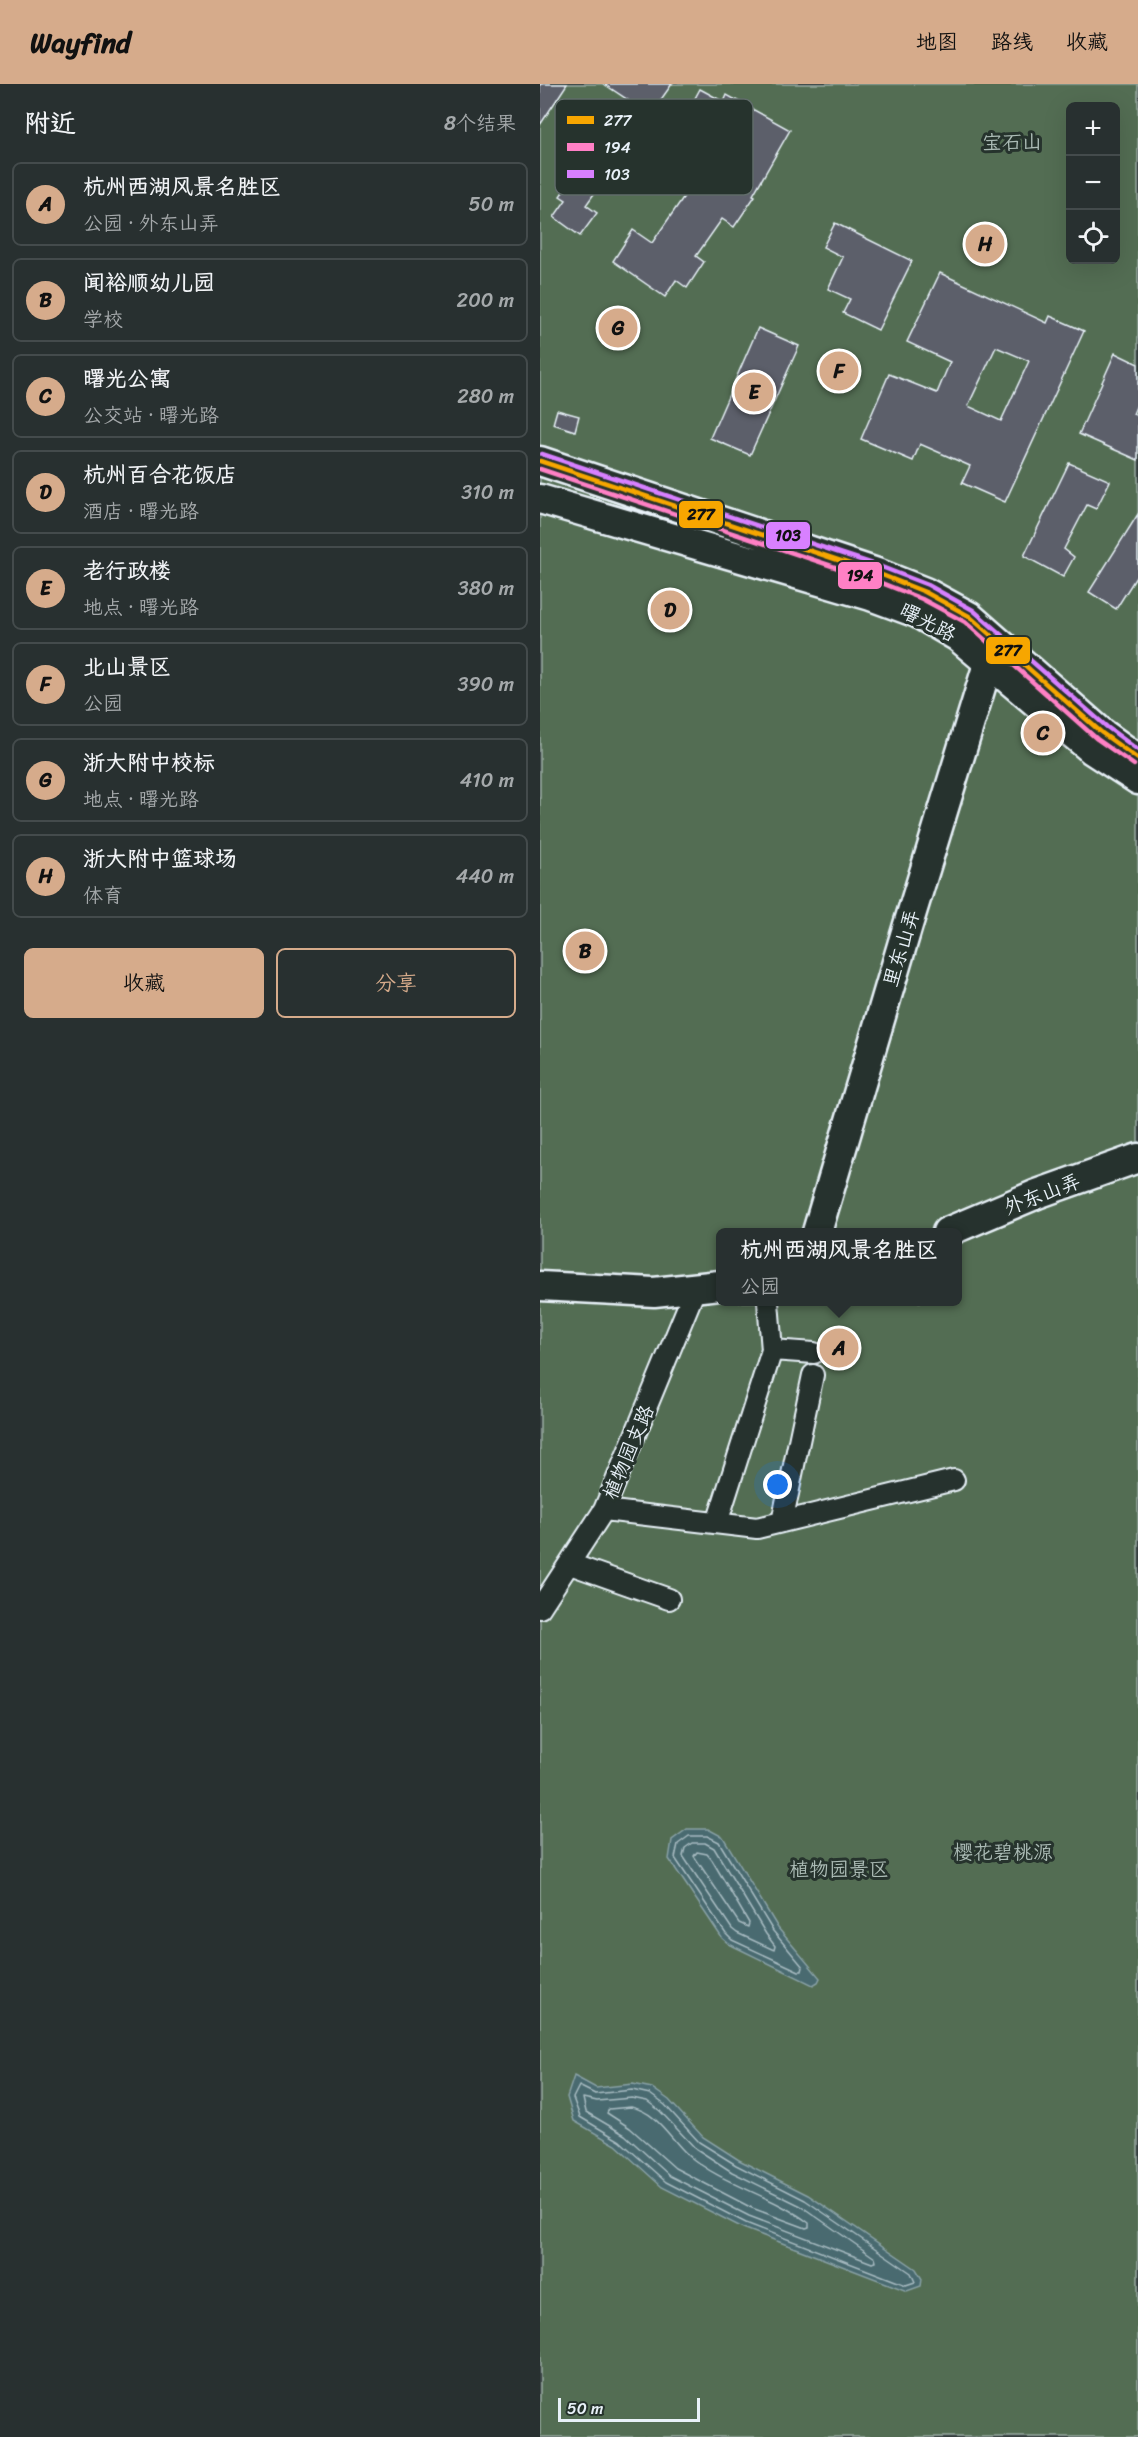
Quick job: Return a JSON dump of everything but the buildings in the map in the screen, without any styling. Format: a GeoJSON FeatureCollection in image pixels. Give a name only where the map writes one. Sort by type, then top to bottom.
{"type":"FeatureCollection","features":[{"type":"Feature","properties":{"kind":"main road","name":"曙光路"},"geometry":{"type":"LineString","coordinates":[[540,461],[877,573],[925,592],[969,616],[1102,733],[1138,759]]}},
{"type":"Feature","properties":{"kind":"main road","name":"曙光路"},"geometry":{"type":"LineString","coordinates":[[540,499],[871,596],[917,613],[958,636],[988,664],[1092,750],[1138,780]]}},
{"type":"Feature","properties":{"kind":"main road","name":"里东山弄"},"geometry":{"type":"LineString","coordinates":[[818,1228],[988,664]]}},
{"type":"Feature","properties":{"kind":"main road","name":"外东山弄"},"geometry":{"type":"LineString","coordinates":[[958,1228],[1037,1194],[1138,1158]]}},
{"type":"Feature","properties":{"kind":"main road"},"geometry":{"type":"LineString","coordinates":[[540,1286],[654,1292],[708,1286]]}},
{"type":"Feature","properties":{"kind":"street","name":"植物园支路"},"geometry":{"type":"LineString","coordinates":[[540,1608],[604,1509],[708,1286]]}},
{"type":"Feature","properties":{"kind":"street"},"geometry":{"type":"LineString","coordinates":[[717,1523],[772,1350],[768,1306]]}},
{"type":"Feature","properties":{"kind":"street"},"geometry":{"type":"LineString","coordinates":[[772,1350],[814,1353]]}},
{"type":"Feature","properties":{"kind":"street"},"geometry":{"type":"LineString","coordinates":[[782,1522],[813,1375]]}},
{"type":"Feature","properties":{"kind":"street"},"geometry":{"type":"LineString","coordinates":[[604,1509],[757,1528],[954,1480]]}},
{"type":"Feature","properties":{"kind":"street"},"geometry":{"type":"LineString","coordinates":[[570,1564],[669,1599]]}},
{"type":"Feature","properties":{"kind":"green space","name":"植物园景区"},"geometry":{"type":"Polygon","coordinates":[[[540,84],[1138,84],[1138,2437],[540,2437],[540,84]]]}},
{"type":"Feature","properties":{"kind":"water"},"geometry":{"type":"Polygon","coordinates":[[[687,1829],[708,1829],[723,1837],[778,1928],[820,1978],[818,1982],[813,1985],[729,1944],[722,1938],[669,1859],[672,1840],[687,1829]]]}},
{"type":"Feature","properties":{"kind":"water"},"geometry":{"type":"Polygon","coordinates":[[[574,2076],[596,2088],[633,2084],[652,2088],[669,2100],[703,2137],[739,2160],[808,2195],[916,2269],[922,2279],[921,2286],[907,2291],[743,2228],[662,2187],[616,2145],[574,2121],[567,2097],[574,2076]]]}},
{"type":"Feature","properties":{"kind":"transit line","name":"103"},"geometry":{"type":"LineString","coordinates":[[542,454],[879,566],[928,585],[973,610],[1107,727],[1138,750]]}},
{"type":"Feature","properties":{"kind":"transit line","name":"277"},"geometry":{"type":"LineString","coordinates":[[540,461],[877,573],[925,592],[969,616],[1102,733],[1138,759]]}},
{"type":"Feature","properties":{"kind":"transit line","name":"194"},"geometry":{"type":"LineString","coordinates":[[540,469],[874,580],[922,599],[965,622],[1097,739],[1134,765]]}},
{"type":"Feature","properties":{"kind":"place","name":"浙大附中篮球场"},"geometry":{"type":"Point","coordinates":[985,244]}},
{"type":"Feature","properties":{"kind":"place","name":"浙大附中校标"},"geometry":{"type":"Point","coordinates":[618,328]}},
{"type":"Feature","properties":{"kind":"place","name":"北山景区"},"geometry":{"type":"Point","coordinates":[839,371]}},
{"type":"Feature","properties":{"kind":"place","name":"老行政楼"},"geometry":{"type":"Point","coordinates":[754,392]}},
{"type":"Feature","properties":{"kind":"place","name":"杭州百合花饭店"},"geometry":{"type":"Point","coordinates":[670,610]}},
{"type":"Feature","properties":{"kind":"place","name":"曙光公寓"},"geometry":{"type":"Point","coordinates":[1043,733]}},
{"type":"Feature","properties":{"kind":"place","name":"闻裕顺幼儿园"},"geometry":{"type":"Point","coordinates":[585,951]}},
{"type":"Feature","properties":{"kind":"place","name":"杭州西湖风景名胜区"},"geometry":{"type":"Point","coordinates":[839,1348]}},
{"type":"Feature","properties":{"kind":"park label","name":"宝石山"},"geometry":{"type":"Point","coordinates":[1012,142]}},
{"type":"Feature","properties":{"kind":"park label","name":"樱花碧桃源"},"geometry":{"type":"Point","coordinates":[1003,1852]}}]}
